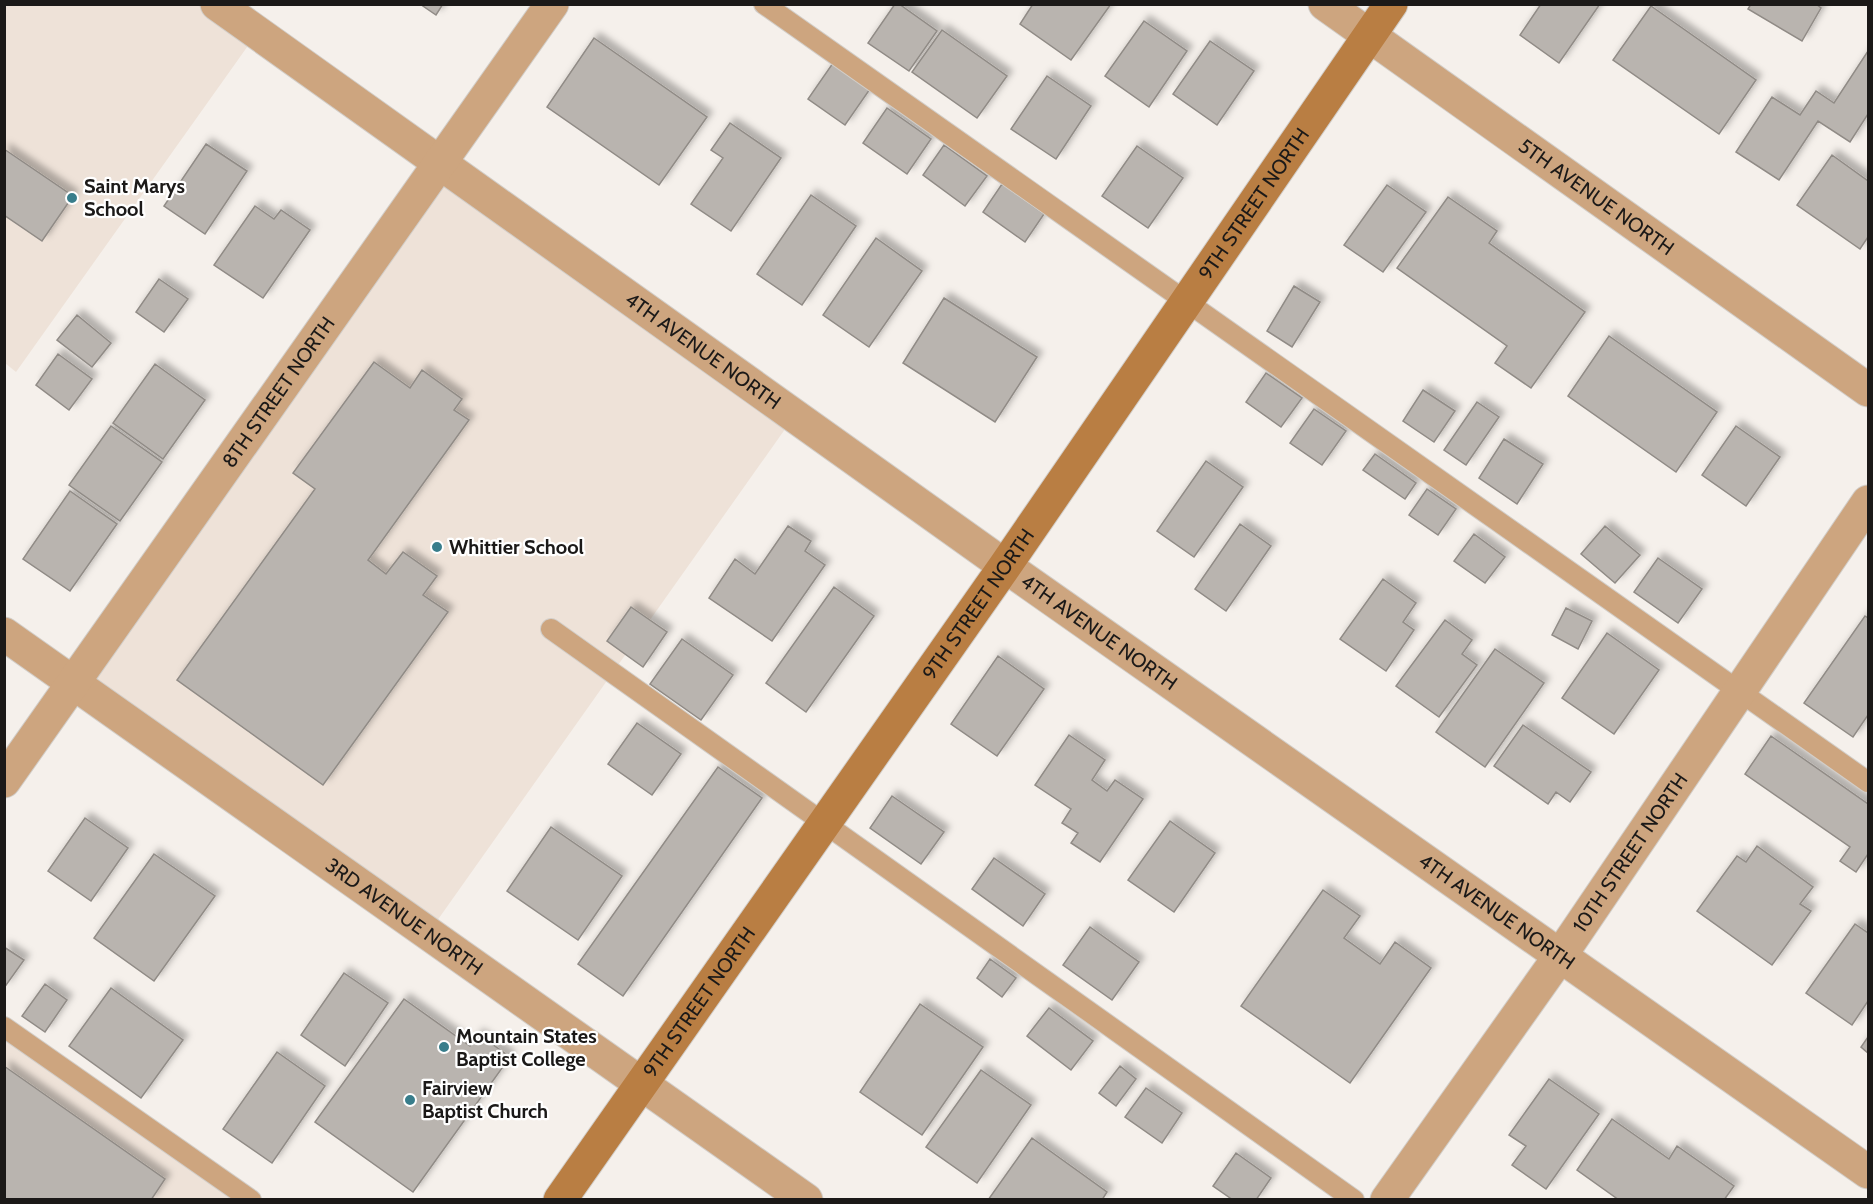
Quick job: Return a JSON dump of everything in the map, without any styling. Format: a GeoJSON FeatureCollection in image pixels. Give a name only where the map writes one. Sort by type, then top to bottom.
{"type":"FeatureCollection","features":[{"type":"Feature","properties":{"kind":"main road","name":"9TH STREET NORTH"},"geometry":{"type":"LineString","coordinates":[[560,1200],[1005,566],[1391,4]]}},
{"type":"Feature","properties":{"kind":"street","name":"4TH AVENUE NORTH"},"geometry":{"type":"LineString","coordinates":[[217,4],[1005,566],[1869,1172]]}},
{"type":"Feature","properties":{"kind":"street","name":"8TH STREET NORTH"},"geometry":{"type":"LineString","coordinates":[[4,781],[442,165],[552,4]]}},
{"type":"Feature","properties":{"kind":"street","name":"5TH AVENUE NORTH"},"geometry":{"type":"LineString","coordinates":[[1325,4],[1869,390]]}},
{"type":"Feature","properties":{"kind":"street","name":"10TH STREET NORTH"},"geometry":{"type":"LineString","coordinates":[[1387,1200],[1560,956],[1869,502]]}},
{"type":"Feature","properties":{"kind":"street","name":"3RD AVENUE NORTH"},"geometry":{"type":"LineString","coordinates":[[4,634],[806,1200]]}},
{"type":"Feature","properties":{"kind":"lane"},"geometry":{"type":"LineString","coordinates":[[765,4],[1869,782]]}},
{"type":"Feature","properties":{"kind":"lane"},"geometry":{"type":"LineString","coordinates":[[551,628],[1354,1200]]}},
{"type":"Feature","properties":{"kind":"lane"},"geometry":{"type":"LineString","coordinates":[[4,1027],[251,1200]]}},
{"type":"Feature","properties":{"kind":"shaded area","name":"Saint Marys School"},"geometry":{"type":"Polygon","coordinates":[[[5,5],[217,5],[257,33],[16,372],[5,363],[5,5]]]}},
{"type":"Feature","properties":{"kind":"shaded area","name":"Whittier School"},"geometry":{"type":"Polygon","coordinates":[[[442,165],[795,415],[427,935],[73,684],[442,165]]]}},
{"type":"Feature","properties":{"kind":"shaded area"},"geometry":{"type":"Polygon","coordinates":[[[5,1027],[251,1199],[5,1199],[5,1027]]]}},
{"type":"Feature","properties":{"kind":"building"},"geometry":{"type":"Polygon","coordinates":[[[420,4],[443,4],[436,15],[420,4]]]}},
{"type":"Feature","properties":{"kind":"building"},"geometry":{"type":"Polygon","coordinates":[[[895,4],[899,4],[937,31],[909,71],[868,43],[895,4]]]}},
{"type":"Feature","properties":{"kind":"building"},"geometry":{"type":"Polygon","coordinates":[[[1033,4],[1111,4],[1071,60],[1020,24],[1033,4]]]}},
{"type":"Feature","properties":{"kind":"building"},"geometry":{"type":"Polygon","coordinates":[[[1541,4],[1600,4],[1559,63],[1520,35],[1541,4]]]}},
{"type":"Feature","properties":{"kind":"building"},"geometry":{"type":"Polygon","coordinates":[[[1751,4],[1816,4],[1821,8],[1802,41],[1748,9],[1751,4]]]}},
{"type":"Feature","properties":{"kind":"building"},"geometry":{"type":"Polygon","coordinates":[[[1651,6],[1756,80],[1719,134],[1613,60],[1651,6]]]}},
{"type":"Feature","properties":{"kind":"building"},"geometry":{"type":"Polygon","coordinates":[[[1144,21],[1187,51],[1149,107],[1105,76],[1144,21]]]}},
{"type":"Feature","properties":{"kind":"building"},"geometry":{"type":"Polygon","coordinates":[[[942,30],[1007,76],[977,118],[912,72],[942,30]]]}},
{"type":"Feature","properties":{"kind":"building"},"geometry":{"type":"Polygon","coordinates":[[[594,38],[707,117],[659,185],[547,107],[594,38]]]}},
{"type":"Feature","properties":{"kind":"building"},"geometry":{"type":"Polygon","coordinates":[[[1210,41],[1254,71],[1217,125],[1173,94],[1210,41]]]}},
{"type":"Feature","properties":{"kind":"building"},"geometry":{"type":"Polygon","coordinates":[[[1868,51],[1868,114],[1850,142],[1818,121],[1779,180],[1736,152],[1772,97],[1800,115],[1816,91],[1834,103],[1868,51]]]}},
{"type":"Feature","properties":{"kind":"building"},"geometry":{"type":"Polygon","coordinates":[[[833,63],[870,89],[845,125],[808,99],[833,63]]]}},
{"type":"Feature","properties":{"kind":"building"},"geometry":{"type":"Polygon","coordinates":[[[1047,76],[1091,106],[1056,159],[1011,129],[1047,76]]]}},
{"type":"Feature","properties":{"kind":"building"},"geometry":{"type":"Polygon","coordinates":[[[887,108],[931,139],[907,174],[863,143],[887,108]]]}},
{"type":"Feature","properties":{"kind":"building"},"geometry":{"type":"Polygon","coordinates":[[[730,123],[781,158],[731,231],[691,204],[723,158],[711,150],[730,123]]]}},
{"type":"Feature","properties":{"kind":"building"},"geometry":{"type":"Polygon","coordinates":[[[206,144],[247,171],[205,234],[164,206],[206,144]]]}},
{"type":"Feature","properties":{"kind":"building"},"geometry":{"type":"Polygon","coordinates":[[[944,145],[987,176],[965,206],[923,175],[944,145]]]}},
{"type":"Feature","properties":{"kind":"building"},"geometry":{"type":"Polygon","coordinates":[[[1137,146],[1183,178],[1148,228],[1102,196],[1137,146]]]}},
{"type":"Feature","properties":{"kind":"building"},"geometry":{"type":"Polygon","coordinates":[[[4,149],[73,196],[42,241],[4,215],[4,149]]]}},
{"type":"Feature","properties":{"kind":"building"},"geometry":{"type":"Polygon","coordinates":[[[1832,155],[1868,181],[1868,237],[1860,249],[1797,205],[1832,155]]]}},
{"type":"Feature","properties":{"kind":"building"},"geometry":{"type":"Polygon","coordinates":[[[1002,184],[1044,214],[1025,242],[983,212],[1002,184]]]}},
{"type":"Feature","properties":{"kind":"building"},"geometry":{"type":"Polygon","coordinates":[[[1387,185],[1426,212],[1383,272],[1344,245],[1387,185]]]}},
{"type":"Feature","properties":{"kind":"building"},"geometry":{"type":"Polygon","coordinates":[[[811,195],[856,226],[802,305],[757,274],[811,195]]]}},
{"type":"Feature","properties":{"kind":"building"},"geometry":{"type":"Polygon","coordinates":[[[1448,197],[1497,231],[1489,243],[1585,312],[1531,388],[1495,363],[1507,346],[1397,268],[1448,197]]]}},
{"type":"Feature","properties":{"kind":"building"},"geometry":{"type":"Polygon","coordinates":[[[255,206],[274,219],[281,210],[310,230],[263,298],[214,265],[255,206]]]}},
{"type":"Feature","properties":{"kind":"building"},"geometry":{"type":"Polygon","coordinates":[[[876,238],[922,271],[869,347],[823,315],[876,238]]]}},
{"type":"Feature","properties":{"kind":"building"},"geometry":{"type":"Polygon","coordinates":[[[159,279],[188,299],[164,332],[136,312],[159,279]]]}},
{"type":"Feature","properties":{"kind":"building"},"geometry":{"type":"Polygon","coordinates":[[[1294,286],[1320,302],[1292,347],[1267,331],[1294,286]]]}},
{"type":"Feature","properties":{"kind":"building"},"geometry":{"type":"Polygon","coordinates":[[[944,298],[1037,357],[995,422],[903,363],[944,298]]]}},
{"type":"Feature","properties":{"kind":"building"},"geometry":{"type":"Polygon","coordinates":[[[77,315],[111,343],[92,367],[57,340],[77,315]]]}},
{"type":"Feature","properties":{"kind":"building"},"geometry":{"type":"Polygon","coordinates":[[[1609,336],[1717,412],[1676,472],[1568,396],[1609,336]]]}},
{"type":"Feature","properties":{"kind":"building"},"geometry":{"type":"Polygon","coordinates":[[[58,354],[92,379],[69,410],[36,385],[58,354]]]}},
{"type":"Feature","properties":{"kind":"building"},"geometry":{"type":"Polygon","coordinates":[[[374,362],[410,388],[422,370],[462,399],[454,410],[469,420],[368,560],[386,574],[403,552],[437,576],[423,595],[448,612],[323,785],[177,680],[315,489],[293,473],[374,362]]]}},
{"type":"Feature","properties":{"kind":"building"},"geometry":{"type":"Polygon","coordinates":[[[155,364],[205,400],[163,459],[113,423],[155,364]]]}},
{"type":"Feature","properties":{"kind":"building"},"geometry":{"type":"Polygon","coordinates":[[[1266,373],[1302,398],[1281,427],[1246,402],[1266,373]]]}},
{"type":"Feature","properties":{"kind":"building"},"geometry":{"type":"Polygon","coordinates":[[[1423,390],[1455,411],[1434,442],[1403,421],[1423,390]]]}},
{"type":"Feature","properties":{"kind":"building"},"geometry":{"type":"Polygon","coordinates":[[[1477,402],[1499,417],[1466,465],[1444,450],[1477,402]]]}},
{"type":"Feature","properties":{"kind":"building"},"geometry":{"type":"Polygon","coordinates":[[[1314,409],[1346,431],[1322,465],[1290,443],[1314,409]]]}},
{"type":"Feature","properties":{"kind":"building"},"geometry":{"type":"Polygon","coordinates":[[[111,426],[162,462],[120,521],[69,485],[111,426]]]}},
{"type":"Feature","properties":{"kind":"building"},"geometry":{"type":"Polygon","coordinates":[[[1736,426],[1780,457],[1746,506],[1702,475],[1736,426]]]}},
{"type":"Feature","properties":{"kind":"building"},"geometry":{"type":"Polygon","coordinates":[[[1504,439],[1543,464],[1517,504],[1479,478],[1504,439]]]}},
{"type":"Feature","properties":{"kind":"building"},"geometry":{"type":"Polygon","coordinates":[[[1375,454],[1416,483],[1405,499],[1363,470],[1375,454]]]}},
{"type":"Feature","properties":{"kind":"building"},"geometry":{"type":"Polygon","coordinates":[[[1206,461],[1243,487],[1194,557],[1157,531],[1206,461]]]}},
{"type":"Feature","properties":{"kind":"building"},"geometry":{"type":"Polygon","coordinates":[[[1427,489],[1456,509],[1438,535],[1409,515],[1427,489]]]}},
{"type":"Feature","properties":{"kind":"building"},"geometry":{"type":"Polygon","coordinates":[[[70,491],[117,524],[70,591],[23,559],[70,491]]]}},
{"type":"Feature","properties":{"kind":"building"},"geometry":{"type":"Polygon","coordinates":[[[1240,524],[1271,546],[1226,611],[1195,589],[1240,524]]]}},
{"type":"Feature","properties":{"kind":"building"},"geometry":{"type":"Polygon","coordinates":[[[788,526],[811,541],[805,551],[825,565],[772,641],[709,598],[735,559],[755,574],[788,526]]]}},
{"type":"Feature","properties":{"kind":"building"},"geometry":{"type":"Polygon","coordinates":[[[1605,526],[1640,555],[1615,583],[1581,554],[1605,526]]]}},
{"type":"Feature","properties":{"kind":"building"},"geometry":{"type":"Polygon","coordinates":[[[1474,534],[1505,557],[1485,583],[1454,561],[1474,534]]]}},
{"type":"Feature","properties":{"kind":"building"},"geometry":{"type":"Polygon","coordinates":[[[1658,558],[1702,589],[1678,623],[1634,592],[1658,558]]]}},
{"type":"Feature","properties":{"kind":"building"},"geometry":{"type":"Polygon","coordinates":[[[1383,579],[1416,603],[1403,622],[1414,630],[1386,671],[1340,639],[1383,579]]]}},
{"type":"Feature","properties":{"kind":"building"},"geometry":{"type":"Polygon","coordinates":[[[834,587],[874,616],[806,712],[766,683],[834,587]]]}},
{"type":"Feature","properties":{"kind":"building"},"geometry":{"type":"Polygon","coordinates":[[[631,607],[667,632],[643,667],[607,641],[631,607]]]}},
{"type":"Feature","properties":{"kind":"building"},"geometry":{"type":"Polygon","coordinates":[[[1566,608],[1592,621],[1578,649],[1552,635],[1566,608]]]}},
{"type":"Feature","properties":{"kind":"building"},"geometry":{"type":"Polygon","coordinates":[[[1865,616],[1868,618],[1868,715],[1853,737],[1804,703],[1865,616]]]}},
{"type":"Feature","properties":{"kind":"building"},"geometry":{"type":"Polygon","coordinates":[[[1445,620],[1472,640],[1462,654],[1477,665],[1439,717],[1396,686],[1445,620]]]}},
{"type":"Feature","properties":{"kind":"building"},"geometry":{"type":"Polygon","coordinates":[[[1607,633],[1659,670],[1614,734],[1562,698],[1607,633]]]}},
{"type":"Feature","properties":{"kind":"building"},"geometry":{"type":"Polygon","coordinates":[[[682,639],[733,675],[701,720],[650,684],[682,639]]]}},
{"type":"Feature","properties":{"kind":"building"},"geometry":{"type":"Polygon","coordinates":[[[1495,649],[1544,683],[1485,767],[1436,732],[1495,649]]]}},
{"type":"Feature","properties":{"kind":"building"},"geometry":{"type":"Polygon","coordinates":[[[998,656],[1044,689],[997,756],[951,724],[998,656]]]}},
{"type":"Feature","properties":{"kind":"building"},"geometry":{"type":"Polygon","coordinates":[[[637,723],[681,754],[652,795],[608,764],[637,723]]]}},
{"type":"Feature","properties":{"kind":"building"},"geometry":{"type":"Polygon","coordinates":[[[1523,725],[1591,772],[1570,802],[1556,792],[1548,804],[1494,766],[1523,725]]]}},
{"type":"Feature","properties":{"kind":"building"},"geometry":{"type":"Polygon","coordinates":[[[1069,735],[1105,760],[1092,780],[1107,791],[1115,780],[1143,799],[1100,862],[1071,843],[1078,833],[1062,823],[1071,809],[1035,785],[1069,735]]]}},
{"type":"Feature","properties":{"kind":"building"},"geometry":{"type":"Polygon","coordinates":[[[1771,736],[1868,804],[1868,854],[1856,872],[1840,861],[1850,847],[1745,774],[1771,736]]]}},
{"type":"Feature","properties":{"kind":"building"},"geometry":{"type":"Polygon","coordinates":[[[718,767],[762,798],[623,996],[578,964],[718,767]]]}},
{"type":"Feature","properties":{"kind":"building"},"geometry":{"type":"Polygon","coordinates":[[[892,796],[944,832],[921,864],[870,828],[892,796]]]}},
{"type":"Feature","properties":{"kind":"building"},"geometry":{"type":"Polygon","coordinates":[[[85,818],[128,848],[91,901],[48,871],[85,818]]]}},
{"type":"Feature","properties":{"kind":"building"},"geometry":{"type":"Polygon","coordinates":[[[1170,821],[1215,853],[1174,912],[1128,880],[1170,821]]]}},
{"type":"Feature","properties":{"kind":"building"},"geometry":{"type":"Polygon","coordinates":[[[551,827],[622,876],[578,940],[507,891],[551,827]]]}},
{"type":"Feature","properties":{"kind":"building"},"geometry":{"type":"Polygon","coordinates":[[[1757,846],[1813,887],[1800,904],[1811,911],[1772,965],[1697,911],[1737,856],[1746,862],[1757,846]]]}},
{"type":"Feature","properties":{"kind":"building"},"geometry":{"type":"Polygon","coordinates":[[[154,854],[215,896],[154,981],[94,938],[154,854]]]}},
{"type":"Feature","properties":{"kind":"building"},"geometry":{"type":"Polygon","coordinates":[[[994,858],[1045,894],[1023,926],[972,889],[994,858]]]}},
{"type":"Feature","properties":{"kind":"building"},"geometry":{"type":"Polygon","coordinates":[[[1323,890],[1360,916],[1344,938],[1380,964],[1395,942],[1431,968],[1350,1083],[1241,1006],[1323,890]]]}},
{"type":"Feature","properties":{"kind":"building"},"geometry":{"type":"Polygon","coordinates":[[[1855,924],[1868,933],[1868,1001],[1852,1025],[1806,993],[1855,924]]]}},
{"type":"Feature","properties":{"kind":"building"},"geometry":{"type":"Polygon","coordinates":[[[1090,927],[1139,962],[1112,1000],[1063,965],[1090,927]]]}},
{"type":"Feature","properties":{"kind":"building"},"geometry":{"type":"Polygon","coordinates":[[[4,947],[24,960],[4,988],[4,947]]]}},
{"type":"Feature","properties":{"kind":"building"},"geometry":{"type":"Polygon","coordinates":[[[990,959],[1016,978],[1002,997],[977,978],[990,959]]]}},
{"type":"Feature","properties":{"kind":"building"},"geometry":{"type":"Polygon","coordinates":[[[344,973],[388,1003],[345,1066],[301,1035],[344,973]]]}},
{"type":"Feature","properties":{"kind":"building"},"geometry":{"type":"Polygon","coordinates":[[[45,984],[67,1000],[45,1032],[22,1016],[45,984]]]}},
{"type":"Feature","properties":{"kind":"building"},"geometry":{"type":"Polygon","coordinates":[[[111,988],[183,1040],[141,1098],[69,1046],[111,988]]]}},
{"type":"Feature","properties":{"kind":"building"},"geometry":{"type":"Polygon","coordinates":[[[404,999],[470,1046],[478,1034],[510,1057],[413,1192],[315,1122],[404,999]]]}},
{"type":"Feature","properties":{"kind":"building"},"geometry":{"type":"Polygon","coordinates":[[[920,1004],[983,1047],[922,1135],[860,1092],[920,1004]]]}},
{"type":"Feature","properties":{"kind":"building"},"geometry":{"type":"Polygon","coordinates":[[[1049,1008],[1093,1041],[1071,1070],[1027,1036],[1049,1008]]]}},
{"type":"Feature","properties":{"kind":"building"},"geometry":{"type":"Polygon","coordinates":[[[1868,1037],[1868,1053],[1861,1047],[1868,1037]]]}},
{"type":"Feature","properties":{"kind":"building"},"geometry":{"type":"Polygon","coordinates":[[[277,1052],[325,1086],[272,1163],[223,1129],[277,1052]]]}},
{"type":"Feature","properties":{"kind":"building"},"geometry":{"type":"Polygon","coordinates":[[[4,1066],[165,1179],[151,1200],[4,1200],[4,1066]]]}},
{"type":"Feature","properties":{"kind":"building"},"geometry":{"type":"Polygon","coordinates":[[[1120,1066],[1136,1079],[1116,1106],[1099,1093],[1120,1066]]]}},
{"type":"Feature","properties":{"kind":"building"},"geometry":{"type":"Polygon","coordinates":[[[981,1070],[1031,1105],[977,1183],[926,1147],[981,1070]]]}},
{"type":"Feature","properties":{"kind":"building"},"geometry":{"type":"Polygon","coordinates":[[[1549,1079],[1599,1114],[1546,1189],[1512,1165],[1526,1146],[1509,1135],[1549,1079]]]}},
{"type":"Feature","properties":{"kind":"building"},"geometry":{"type":"Polygon","coordinates":[[[1146,1088],[1182,1113],[1162,1143],[1125,1117],[1146,1088]]]}},
{"type":"Feature","properties":{"kind":"building"},"geometry":{"type":"Polygon","coordinates":[[[1612,1119],[1669,1159],[1677,1146],[1734,1186],[1724,1200],[1619,1200],[1577,1170],[1612,1119]]]}},
{"type":"Feature","properties":{"kind":"building"},"geometry":{"type":"Polygon","coordinates":[[[1032,1138],[1107,1192],[1102,1200],[988,1200],[1032,1138]]]}},
{"type":"Feature","properties":{"kind":"building"},"geometry":{"type":"Polygon","coordinates":[[[1236,1153],[1271,1178],[1256,1200],[1233,1200],[1213,1186],[1236,1153]]]}},
{"type":"Feature","properties":{"kind":"place","name":"Saint Marys School"},"geometry":{"type":"Point","coordinates":[72,198]}},
{"type":"Feature","properties":{"kind":"place","name":"Whittier School"},"geometry":{"type":"Point","coordinates":[437,547]}},
{"type":"Feature","properties":{"kind":"place","name":"Mountain States Baptist College"},"geometry":{"type":"Point","coordinates":[444,1047]}},
{"type":"Feature","properties":{"kind":"place","name":"Fairview Baptist Church"},"geometry":{"type":"Point","coordinates":[410,1100]}}]}
